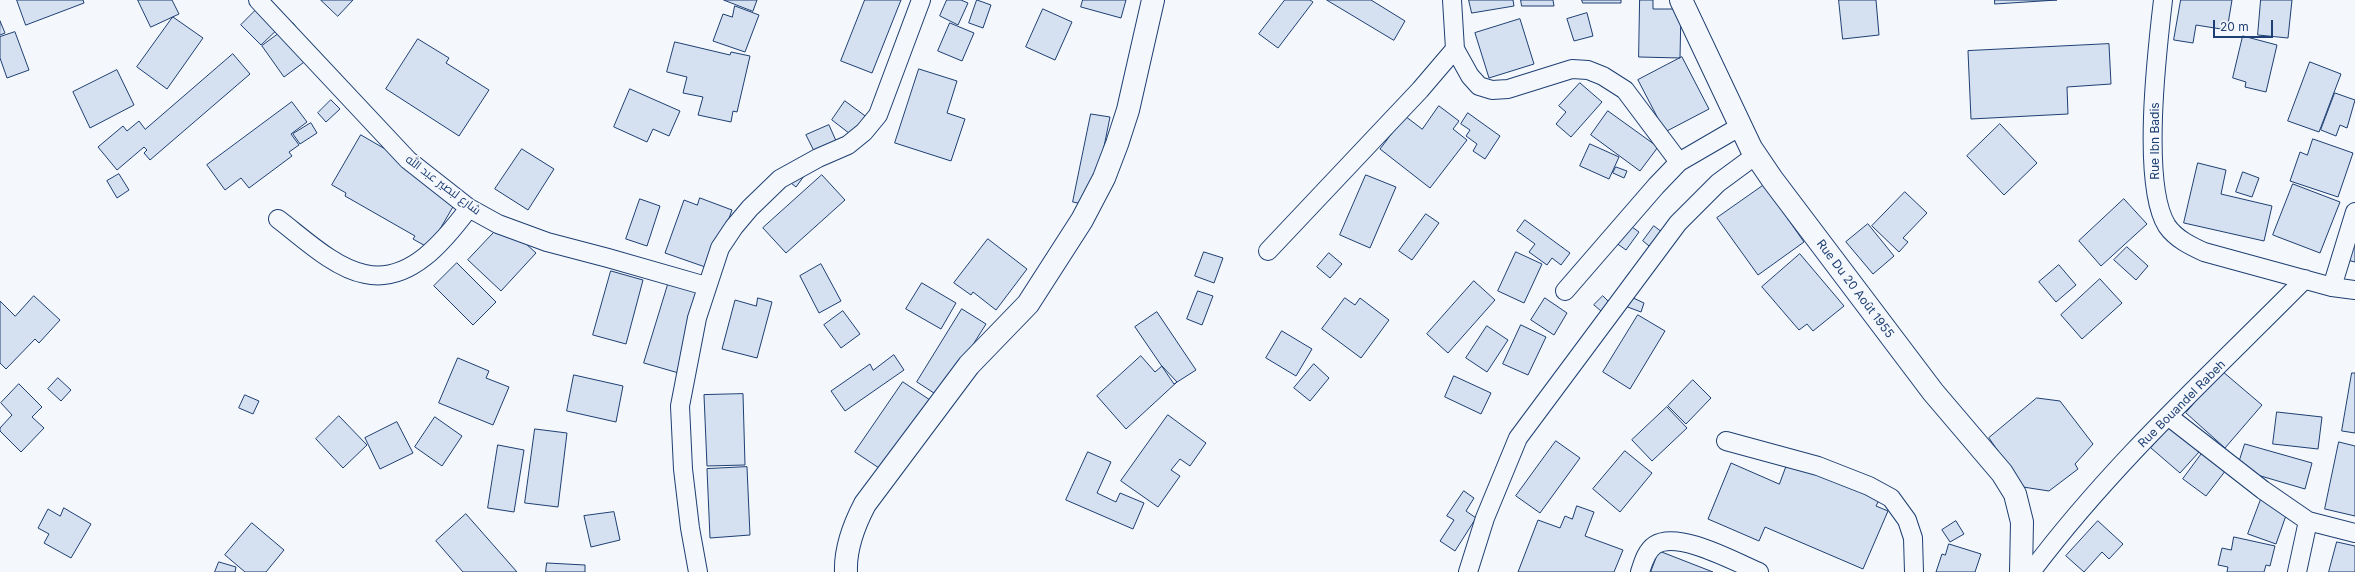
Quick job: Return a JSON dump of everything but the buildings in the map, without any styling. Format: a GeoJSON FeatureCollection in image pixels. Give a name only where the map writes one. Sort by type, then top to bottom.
{"type":"FeatureCollection","features":[{"type":"Feature","properties":{"kind":"main road"},"geometry":{"type":"LineString","coordinates":[[846,572],[849,543],[855,523],[864,504],[969,365],[1028,304],[1044,282],[1082,220],[1104,178],[1128,110],[1152,0]]}},
{"type":"Feature","properties":{"kind":"main road","name":"Rue Du 20 Août 1955"},"geometry":{"type":"LineString","coordinates":[[1681,0],[1741,126],[1756,155],[1772,179],[1923,380],[2002,473],[2015,494],[2022,522],[2021,572]]}},
{"type":"Feature","properties":{"kind":"street","name":"شارع لبصير عبد الله"},"geometry":{"type":"LineString","coordinates":[[258,0],[408,160],[469,208],[498,224],[546,242],[706,286]]}},
{"type":"Feature","properties":{"kind":"street"},"geometry":{"type":"LineString","coordinates":[[698,572],[690,528],[683,469],[680,406],[689,355],[706,286],[720,248],[734,227],[750,208],[780,179],[818,158],[848,145],[864,132],[878,115],[921,0]]}},
{"type":"Feature","properties":{"kind":"street"},"geometry":{"type":"LineString","coordinates":[[1452,0],[1455,49],[1470,76],[1479,86],[1492,90],[1508,89],[1572,68],[1588,70],[1603,76],[1625,90],[1679,162]]}},
{"type":"Feature","properties":{"kind":"street","name":"Rue Ibn Badis"},"geometry":{"type":"LineString","coordinates":[[2162,0],[2156,80],[2153,161],[2158,206],[2166,225],[2173,234],[2185,243],[2204,252],[2305,279]]}},
{"type":"Feature","properties":{"kind":"street"},"geometry":{"type":"LineString","coordinates":[[1268,251],[1420,90],[1455,49]]}},
{"type":"Feature","properties":{"kind":"street"},"geometry":{"type":"LineString","coordinates":[[1565,291],[1651,191],[1679,162],[1741,126]]}},
{"type":"Feature","properties":{"kind":"street"},"geometry":{"type":"LineString","coordinates":[[1468,572],[1485,518],[1518,438],[1678,223],[1718,182],[1756,155]]}},
{"type":"Feature","properties":{"kind":"street"},"geometry":{"type":"LineString","coordinates":[[278,218],[319,251],[344,266],[364,274],[380,276],[394,274],[430,254],[450,234],[469,208]]}},
{"type":"Feature","properties":{"kind":"street"},"geometry":{"type":"LineString","coordinates":[[2332,286],[2355,212]]}},
{"type":"Feature","properties":{"kind":"street"},"geometry":{"type":"LineString","coordinates":[[2305,279],[2355,290]]}},
{"type":"Feature","properties":{"kind":"street","name":"Rue Bouandel Rabeh"},"geometry":{"type":"LineString","coordinates":[[2031,572],[2058,536],[2104,483],[2168,416],[2305,279]]}},
{"type":"Feature","properties":{"kind":"street"},"geometry":{"type":"LineString","coordinates":[[2168,416],[2263,490],[2308,520],[2355,533]]}},
{"type":"Feature","properties":{"kind":"street"},"geometry":{"type":"LineString","coordinates":[[1726,441],[1818,466],[1869,486],[1891,498],[1907,520],[1913,538],[1914,572]]}},
{"type":"Feature","properties":{"kind":"street"},"geometry":{"type":"LineString","coordinates":[[2297,572],[2308,520]]}},
{"type":"Feature","properties":{"kind":"street"},"geometry":{"type":"LineString","coordinates":[[1640,572],[1645,557],[1654,546],[1665,542],[1678,541],[1759,572]]}}]}
